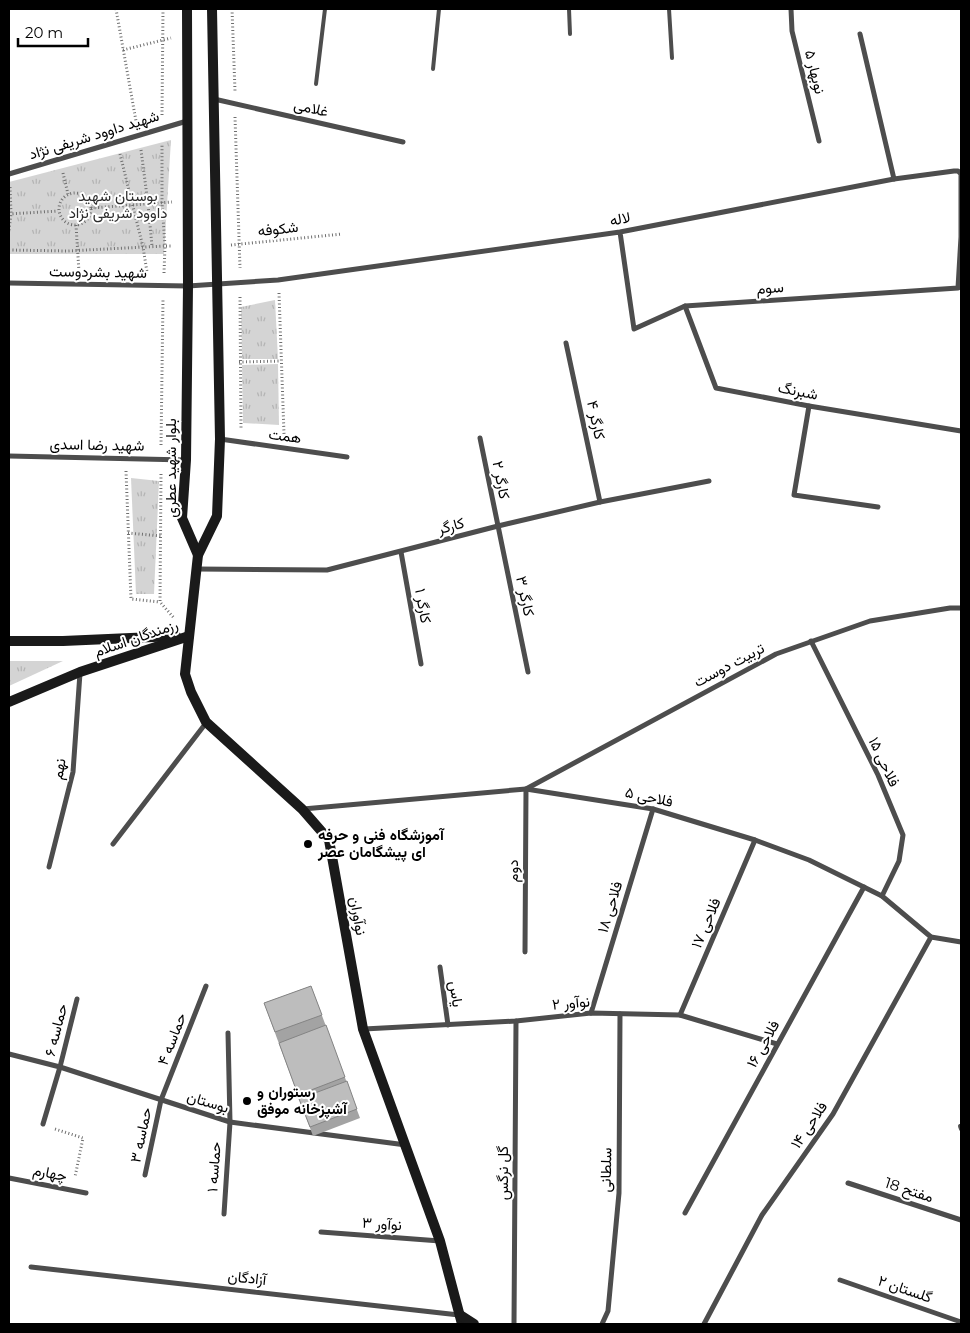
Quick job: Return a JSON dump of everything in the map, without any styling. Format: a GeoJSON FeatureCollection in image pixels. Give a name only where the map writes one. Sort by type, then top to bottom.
{"type":"FeatureCollection","features":[{"type":"Feature","properties":{"kind":"street","name":"بلوار شهید عطری"},"geometry":{"type":"LineString","coordinates":[[187,9],[188,286],[186,460],[182,518],[198,555]]}},
{"type":"Feature","properties":{"kind":"street"},"geometry":{"type":"LineString","coordinates":[[198,555],[218,516],[220,439],[212,9]]}},
{"type":"Feature","properties":{"kind":"street","name":"نوبهار ۵"},"geometry":{"type":"LineString","coordinates":[[791,9],[792,31],[819,140]]}},
{"type":"Feature","properties":{"kind":"street"},"geometry":{"type":"LineString","coordinates":[[860,34],[894,180]]}},
{"type":"Feature","properties":{"kind":"street","name":"غلامی"},"geometry":{"type":"LineString","coordinates":[[214,99],[403,142]]}},
{"type":"Feature","properties":{"kind":"street","name":"شهید داوود شریفی نژاد"},"geometry":{"type":"LineString","coordinates":[[9,174],[187,121]]}},
{"type":"Feature","properties":{"kind":"street","name":"لاله"},"geometry":{"type":"LineString","coordinates":[[216,284],[278,280],[620,232],[894,180],[958,171],[961,174],[961,237]]}},
{"type":"Feature","properties":{"kind":"street","name":"سوم"},"geometry":{"type":"LineString","coordinates":[[620,232],[634,329],[685,306],[958,288],[961,237]]}},
{"type":"Feature","properties":{"kind":"street","name":"شهید بشردوست"},"geometry":{"type":"LineString","coordinates":[[9,283],[188,286],[216,284]]}},
{"type":"Feature","properties":{"kind":"street","name":"شبرنگ"},"geometry":{"type":"LineString","coordinates":[[685,306],[716,388],[809,406],[961,430]]}},
{"type":"Feature","properties":{"kind":"street","name":"کارگر ۴"},"geometry":{"type":"LineString","coordinates":[[566,343],[600,502]]}},
{"type":"Feature","properties":{"kind":"street"},"geometry":{"type":"LineString","coordinates":[[809,406],[794,495],[878,507]]}},
{"type":"Feature","properties":{"kind":"street","name":"کارگر ۲"},"geometry":{"type":"LineString","coordinates":[[480,438],[498,526]]}},
{"type":"Feature","properties":{"kind":"street","name":"همت"},"geometry":{"type":"LineString","coordinates":[[220,439],[347,457]]}},
{"type":"Feature","properties":{"kind":"street","name":"شهید رضا اسدی"},"geometry":{"type":"LineString","coordinates":[[9,456],[186,460]]}},
{"type":"Feature","properties":{"kind":"street","name":"کارگر"},"geometry":{"type":"LineString","coordinates":[[197,569],[327,570],[600,502],[710,481]]}},
{"type":"Feature","properties":{"kind":"street","name":"کارگر ۳"},"geometry":{"type":"LineString","coordinates":[[498,526],[528,672]]}},
{"type":"Feature","properties":{"kind":"street","name":"کارگر ۱"},"geometry":{"type":"LineString","coordinates":[[400,552],[420,664]]}},
{"type":"Feature","properties":{"kind":"street","name":"نوآوران"},"geometry":{"type":"LineString","coordinates":[[198,555],[185,674],[191,692],[206,722],[302,809],[329,840],[363,1029],[440,1241],[461,1320]]}},
{"type":"Feature","properties":{"kind":"street","name":"تربیت دوست"},"geometry":{"type":"LineString","coordinates":[[526,789],[776,654],[870,620],[961,608]]}},
{"type":"Feature","properties":{"kind":"street","name":"رزمندگان اسلام"},"geometry":{"type":"LineString","coordinates":[[9,641],[189,636]]}},
{"type":"Feature","properties":{"kind":"street","name":"رزمندگان اسلام"},"geometry":{"type":"LineString","coordinates":[[9,702],[80,672],[189,636]]}},
{"type":"Feature","properties":{"kind":"street","name":"فلاحی ۱۵"},"geometry":{"type":"LineString","coordinates":[[811,642],[878,775],[903,835],[899,861],[882,896]]}},
{"type":"Feature","properties":{"kind":"street","name":"نهم"},"geometry":{"type":"LineString","coordinates":[[49,868],[73,772],[80,672]]}},
{"type":"Feature","properties":{"kind":"street"},"geometry":{"type":"LineString","coordinates":[[113,844],[206,722]]}},
{"type":"Feature","properties":{"kind":"street","name":"فلاحی ۵"},"geometry":{"type":"LineString","coordinates":[[302,809],[526,789],[653,808],[756,840],[809,860],[882,896],[931,937]]}},
{"type":"Feature","properties":{"kind":"street","name":"دوم"},"geometry":{"type":"LineString","coordinates":[[525,952],[526,789]]}},
{"type":"Feature","properties":{"kind":"street","name":"فلاحی ۱۸"},"geometry":{"type":"LineString","coordinates":[[591,1013],[653,808]]}},
{"type":"Feature","properties":{"kind":"street","name":"فلاحی ۱۷"},"geometry":{"type":"LineString","coordinates":[[680,1015],[756,840]]}},
{"type":"Feature","properties":{"kind":"street","name":"فلاحی ۱۶"},"geometry":{"type":"LineString","coordinates":[[685,1213],[864,887]]}},
{"type":"Feature","properties":{"kind":"street"},"geometry":{"type":"LineString","coordinates":[[931,937],[961,942]]}},
{"type":"Feature","properties":{"kind":"street","name":"فلاحی ۱۴"},"geometry":{"type":"LineString","coordinates":[[704,1324],[762,1215],[833,1114],[931,937]]}},
{"type":"Feature","properties":{"kind":"street","name":"یاس"},"geometry":{"type":"LineString","coordinates":[[440,966],[448,1025]]}},
{"type":"Feature","properties":{"kind":"street","name":"حماسه ۴"},"geometry":{"type":"LineString","coordinates":[[161,1100],[206,986]]}},
{"type":"Feature","properties":{"kind":"street","name":"حماسه ۶"},"geometry":{"type":"LineString","coordinates":[[43,1124],[77,999]]}},
{"type":"Feature","properties":{"kind":"street","name":"نوآور ۲"},"geometry":{"type":"LineString","coordinates":[[363,1029],[516,1021],[591,1013],[680,1015],[777,1044]]}},
{"type":"Feature","properties":{"kind":"street","name":"سلطانی"},"geometry":{"type":"LineString","coordinates":[[602,1324],[608,1311],[619,1193],[620,1014]]}},
{"type":"Feature","properties":{"kind":"street","name":"گل نرگس"},"geometry":{"type":"LineString","coordinates":[[514,1324],[516,1021]]}},
{"type":"Feature","properties":{"kind":"street","name":"حماسه ۱"},"geometry":{"type":"LineString","coordinates":[[224,1214],[230,1122],[228,1033]]}},
{"type":"Feature","properties":{"kind":"street","name":"بوستان"},"geometry":{"type":"LineString","coordinates":[[9,1054],[60,1067],[230,1122],[406,1145]]}},
{"type":"Feature","properties":{"kind":"street","name":"حماسه ۳"},"geometry":{"type":"LineString","coordinates":[[145,1175],[161,1100]]}},
{"type":"Feature","properties":{"kind":"street","name":"چهارم"},"geometry":{"type":"LineString","coordinates":[[9,1178],[86,1193]]}},
{"type":"Feature","properties":{"kind":"street","name":"مفتح 18"},"geometry":{"type":"LineString","coordinates":[[848,1183],[961,1220]]}},
{"type":"Feature","properties":{"kind":"street","name":"نوآور ۳"},"geometry":{"type":"LineString","coordinates":[[321,1232],[440,1241]]}},
{"type":"Feature","properties":{"kind":"street","name":"آزادگان"},"geometry":{"type":"LineString","coordinates":[[31,1267],[461,1320]]}},
{"type":"Feature","properties":{"kind":"street","name":"گلستان ۲"},"geometry":{"type":"LineString","coordinates":[[840,1280],[961,1322]]}},
{"type":"Feature","properties":{"kind":"street"},"geometry":{"type":"LineString","coordinates":[[461,1320],[474,1324]]}},
{"type":"Feature","properties":{"kind":"lane"},"geometry":{"type":"LineString","coordinates":[[316,84],[325,9]]}},
{"type":"Feature","properties":{"kind":"lane"},"geometry":{"type":"LineString","coordinates":[[433,69],[439,9]]}},
{"type":"Feature","properties":{"kind":"lane"},"geometry":{"type":"LineString","coordinates":[[569,9],[570,34]]}},
{"type":"Feature","properties":{"kind":"lane"},"geometry":{"type":"LineString","coordinates":[[669,9],[672,58]]}},
{"type":"Feature","properties":{"kind":"path"},"geometry":{"type":"LineString","coordinates":[[116,9],[139,136],[152,246]]}},
{"type":"Feature","properties":{"kind":"path"},"geometry":{"type":"LineString","coordinates":[[163,9],[162,203],[165,246],[160,602],[189,636]]}},
{"type":"Feature","properties":{"kind":"path"},"geometry":{"type":"LineString","coordinates":[[232,9],[240,244],[239,362],[241,442]]}},
{"type":"Feature","properties":{"kind":"path"},"geometry":{"type":"LineString","coordinates":[[123,50],[187,34]]}},
{"type":"Feature","properties":{"kind":"path"},"geometry":{"type":"LineString","coordinates":[[116,142],[144,247],[148,285]]}},
{"type":"Feature","properties":{"kind":"path"},"geometry":{"type":"LineString","coordinates":[[59,159],[68,194]]}},
{"type":"Feature","properties":{"kind":"path"},"geometry":{"type":"LineString","coordinates":[[9,174],[9,230]]}},
{"type":"Feature","properties":{"kind":"path"},"geometry":{"type":"LineString","coordinates":[[78,193],[87,198],[91,208],[89,216],[84,222],[76,225],[68,224],[58,211],[60,201],[68,194],[78,193]]}},
{"type":"Feature","properties":{"kind":"path"},"geometry":{"type":"LineString","coordinates":[[91,208],[188,200]]}},
{"type":"Feature","properties":{"kind":"path"},"geometry":{"type":"LineString","coordinates":[[10,214],[58,211]]}},
{"type":"Feature","properties":{"kind":"path"},"geometry":{"type":"LineString","coordinates":[[76,225],[80,284]]}},
{"type":"Feature","properties":{"kind":"path","name":"شکوفه"},"geometry":{"type":"LineString","coordinates":[[217,246],[342,234]]}},
{"type":"Feature","properties":{"kind":"path"},"geometry":{"type":"LineString","coordinates":[[9,250],[78,250],[188,246]]}},
{"type":"Feature","properties":{"kind":"path"},"geometry":{"type":"LineString","coordinates":[[278,280],[285,448]]}},
{"type":"Feature","properties":{"kind":"path"},"geometry":{"type":"LineString","coordinates":[[239,362],[281,361]]}},
{"type":"Feature","properties":{"kind":"path"},"geometry":{"type":"LineString","coordinates":[[125,458],[131,600],[160,602]]}},
{"type":"Feature","properties":{"kind":"path"},"geometry":{"type":"LineString","coordinates":[[128,533],[161,536]]}},
{"type":"Feature","properties":{"kind":"path"},"geometry":{"type":"LineString","coordinates":[[43,1124],[83,1138],[73,1190]]}},
{"type":"Feature","properties":{"kind":"green space","name":"بوستان شهید داوود شریفی نژاد"},"geometry":{"type":"Polygon","coordinates":[[[171,140],[164,254],[9,254],[9,182],[171,140]]]}},
{"type":"Feature","properties":{"kind":"green space"},"geometry":{"type":"Polygon","coordinates":[[[275,300],[278,359],[242,359],[241,307],[275,300]]]}},
{"type":"Feature","properties":{"kind":"green space"},"geometry":{"type":"Polygon","coordinates":[[[278,364],[279,425],[243,423],[242,365],[278,364]]]}},
{"type":"Feature","properties":{"kind":"green space"},"geometry":{"type":"Polygon","coordinates":[[[131,478],[159,481],[154,594],[136,594],[131,478]]]}},
{"type":"Feature","properties":{"kind":"green space"},"geometry":{"type":"Polygon","coordinates":[[[9,661],[63,661],[9,686],[9,661]]]}},
{"type":"Feature","properties":{"kind":"building"},"geometry":{"type":"Polygon","coordinates":[[[311,986],[322,1015],[275,1032],[264,1003],[311,986]]]}},
{"type":"Feature","properties":{"kind":"building"},"geometry":{"type":"Polygon","coordinates":[[[326,1025],[345,1077],[298,1095],[279,1043],[326,1025]]]}},
{"type":"Feature","properties":{"kind":"building"},"geometry":{"type":"Polygon","coordinates":[[[347,1081],[357,1109],[310,1127],[299,1099],[347,1081]]]}},
{"type":"Feature","properties":{"kind":"place","name":"آموزشگاه فنی و حرفه ای پیشگامان عصر"},"geometry":{"type":"Point","coordinates":[308,844]}},
{"type":"Feature","properties":{"kind":"place","name":"رستوران و آشپزخانه موفق"},"geometry":{"type":"Point","coordinates":[247,1101]}}]}
